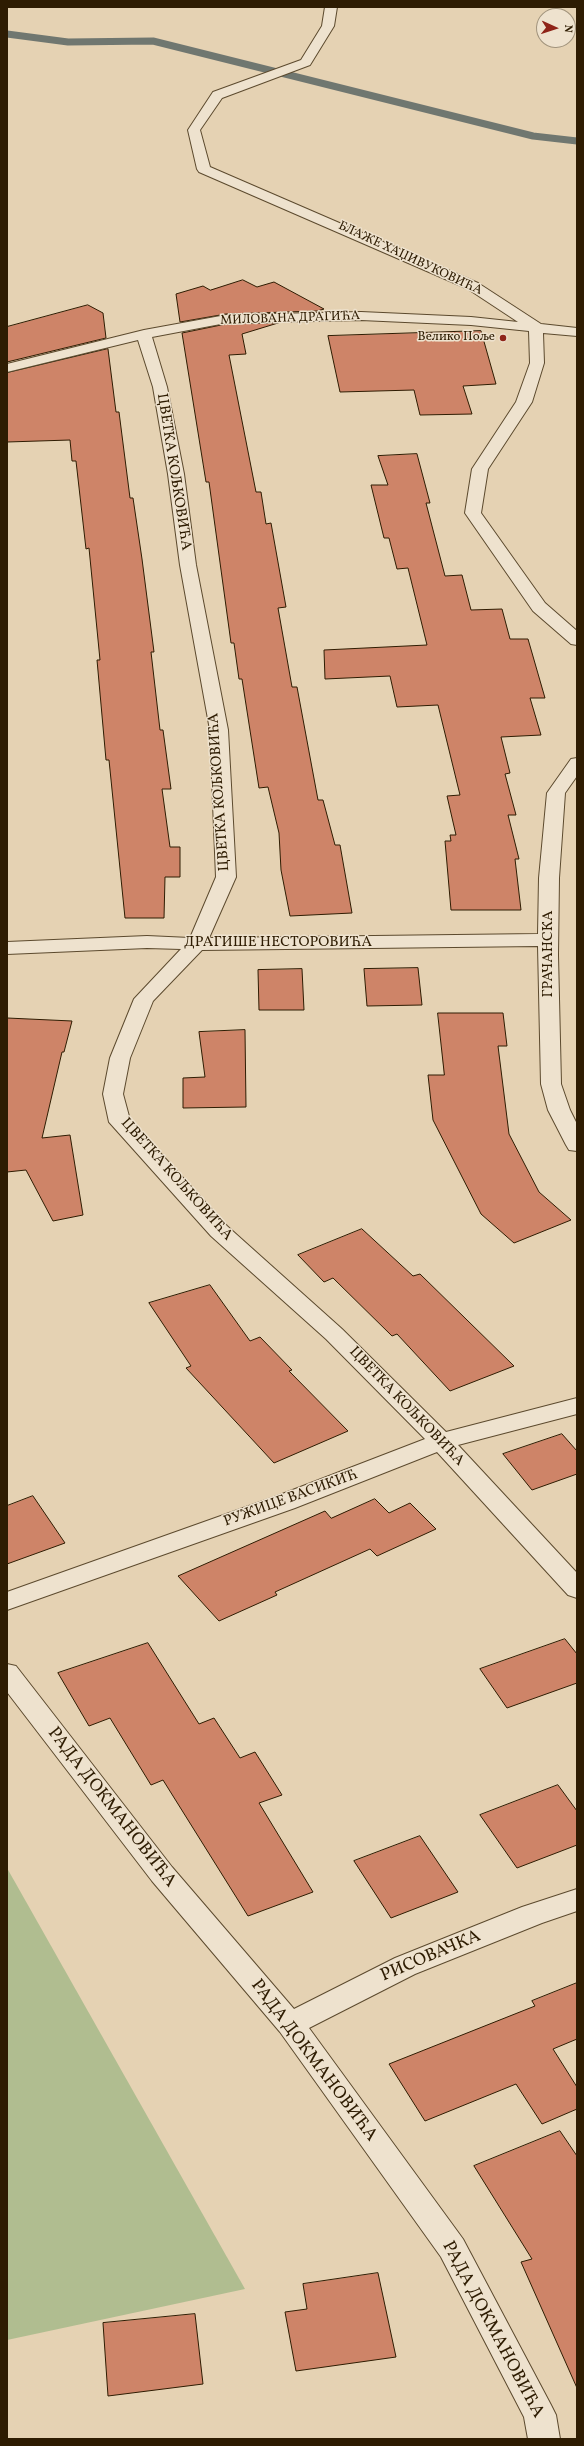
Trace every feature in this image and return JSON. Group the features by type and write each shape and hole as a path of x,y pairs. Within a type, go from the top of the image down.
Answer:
{"street":[{"name":"БЛАЖЕ ХАЏИВУКОВИЋА","path":"331,7 328,26 306,62 217,95 194,130 204,169 473,286 536,327"},
{"name":"МИЛОВАНА ДРАГИЋА","path":"7,368 144,334 226,319 361,316 471,321 577,332"},
{"path":"536,327 537,363 524,402 480,470 472,514 539,607 577,640"},
{"name":"ЦВЕТКА КОЉКОВИЋА","path":"144,334 160,387 176,474 188,565 219,730 226,877 197,944 144,999 120,1058 113,1094 120,1122 219,1231 334,1334 441,1441 577,1589"},
{"name":"ГРАЧАНСКА","path":"577,763 556,793 549,878 551,1084 559,1110 577,1145"},
{"name":"ДРАГИШЕ НЕСТОРОВИЋА","path":"7,948 147,942 197,944 485,942 549,940"},
{"name":"РУЖИЦЕ ВАСИКИЋ","path":"7,1601 286,1502 441,1441 577,1406"},
{"name":"РАДА ДОКМАНОВИЋА","path":"7,1673 162,1874 290,2024 452,2248 540,2415 544,2439"},
{"name":"РИСОВАЧКА","path":"290,2024 405,1966 532,1915 577,1900"}],"green space":[{"path":"7,1868 245,2289 7,2340"}],"building":[{"path":"243,280 257,287 274,282 324,309 317,311 226,314 180,322 176,294 203,286 210,290"},
{"path":"88,305 103,313 106,338 7,362 7,327"},
{"path":"278,323 242,334 246,354 229,355 256,492 261,492 266,524 271,523 286,607 278,608 292,687 297,687 318,800 323,800 335,845 340,845 352,913 290,916 281,870 279,833 268,787 259,788 242,679 239,679 234,643 231,643 209,482 206,482 182,333 226,324"},
{"path":"481,331 496,384 463,386 472,414 420,415 414,390 340,392 328,336"},
{"path":"108,349 116,412 119,412 130,498 133,498 154,652 151,652 160,730 163,730 171,789 162,789 170,847 180,847 180,877 165,877 164,918 125,918 109,760 106,760 97,660 100,660 89,548 86,549 76,461 72,461 70,440 7,442 7,373"},
{"path":"417,454 430,503 426,503 445,576 462,575 471,610 502,609 510,639 528,639 545,698 530,698 541,735 501,737 510,773 505,774 516,815 508,815 519,859 515,859 521,910 451,910 445,841 451,841 450,835 456,835 447,796 460,795 438,705 397,707 390,676 325,679 324,650 427,645 408,568 397,569 389,538 384,538 371,485 388,485 378,456"},
{"path":"418,968 422,1005 367,1006 364,969"},
{"path":"302,969 304,1010 259,1010 258,970"},
{"path":"438,1013 503,1013 507,1046 498,1046 509,1134 539,1192 571,1220 514,1243 481,1214 433,1120 428,1075 444,1075"},
{"path":"7,1018 72,1021 64,1052 62,1052 42,1138 70,1135 83,1215 53,1221 26,1170 7,1172"},
{"path":"245,1030 246,1107 183,1108 183,1078 205,1077 199,1032"},
{"path":"362,1229 413,1276 420,1274 514,1366 450,1391 397,1334 392,1336 333,1278 324,1282 298,1255"},
{"path":"210,1285 250,1341 260,1337 292,1370 289,1371 348,1431 274,1463 186,1368 191,1366 149,1303"},
{"path":"562,1434 577,1451 577,1474 532,1490 503,1454"},
{"path":"33,1496 65,1543 7,1564 7,1506"},
{"path":"375,1499 389,1513 410,1503 436,1529 377,1556 370,1549 275,1592 277,1595 219,1621 178,1576 325,1511 331,1518"},
{"path":"565,1639 577,1654 577,1683 507,1708 480,1669"},
{"path":"148,1643 199,1724 214,1718 240,1758 255,1752 282,1795 259,1803 313,1892 248,1916 163,1780 151,1785 110,1718 89,1726 58,1673"},
{"path":"558,1785 577,1811 577,1845 517,1868 480,1815"},
{"path":"420,1836 458,1892 391,1918 354,1861"},
{"path":"577,1983 577,2039 553,2049 577,2087 577,2109 542,2124 516,2084 425,2121 389,2064 535,2006 532,2001"},
{"path":"560,2131 577,2156 577,2388 521,2262 532,2259 474,2166"},
{"path":"378,2273 396,2357 296,2371 285,2312 307,2309 303,2284"},
{"path":"195,2314 203,2384 108,2396 103,2323"}],"waterway":[{"path":"7,34 68,42 153,41 533,136 577,141"}],"place":[{"name":"Велико Поље","path":"503,338"}]}
